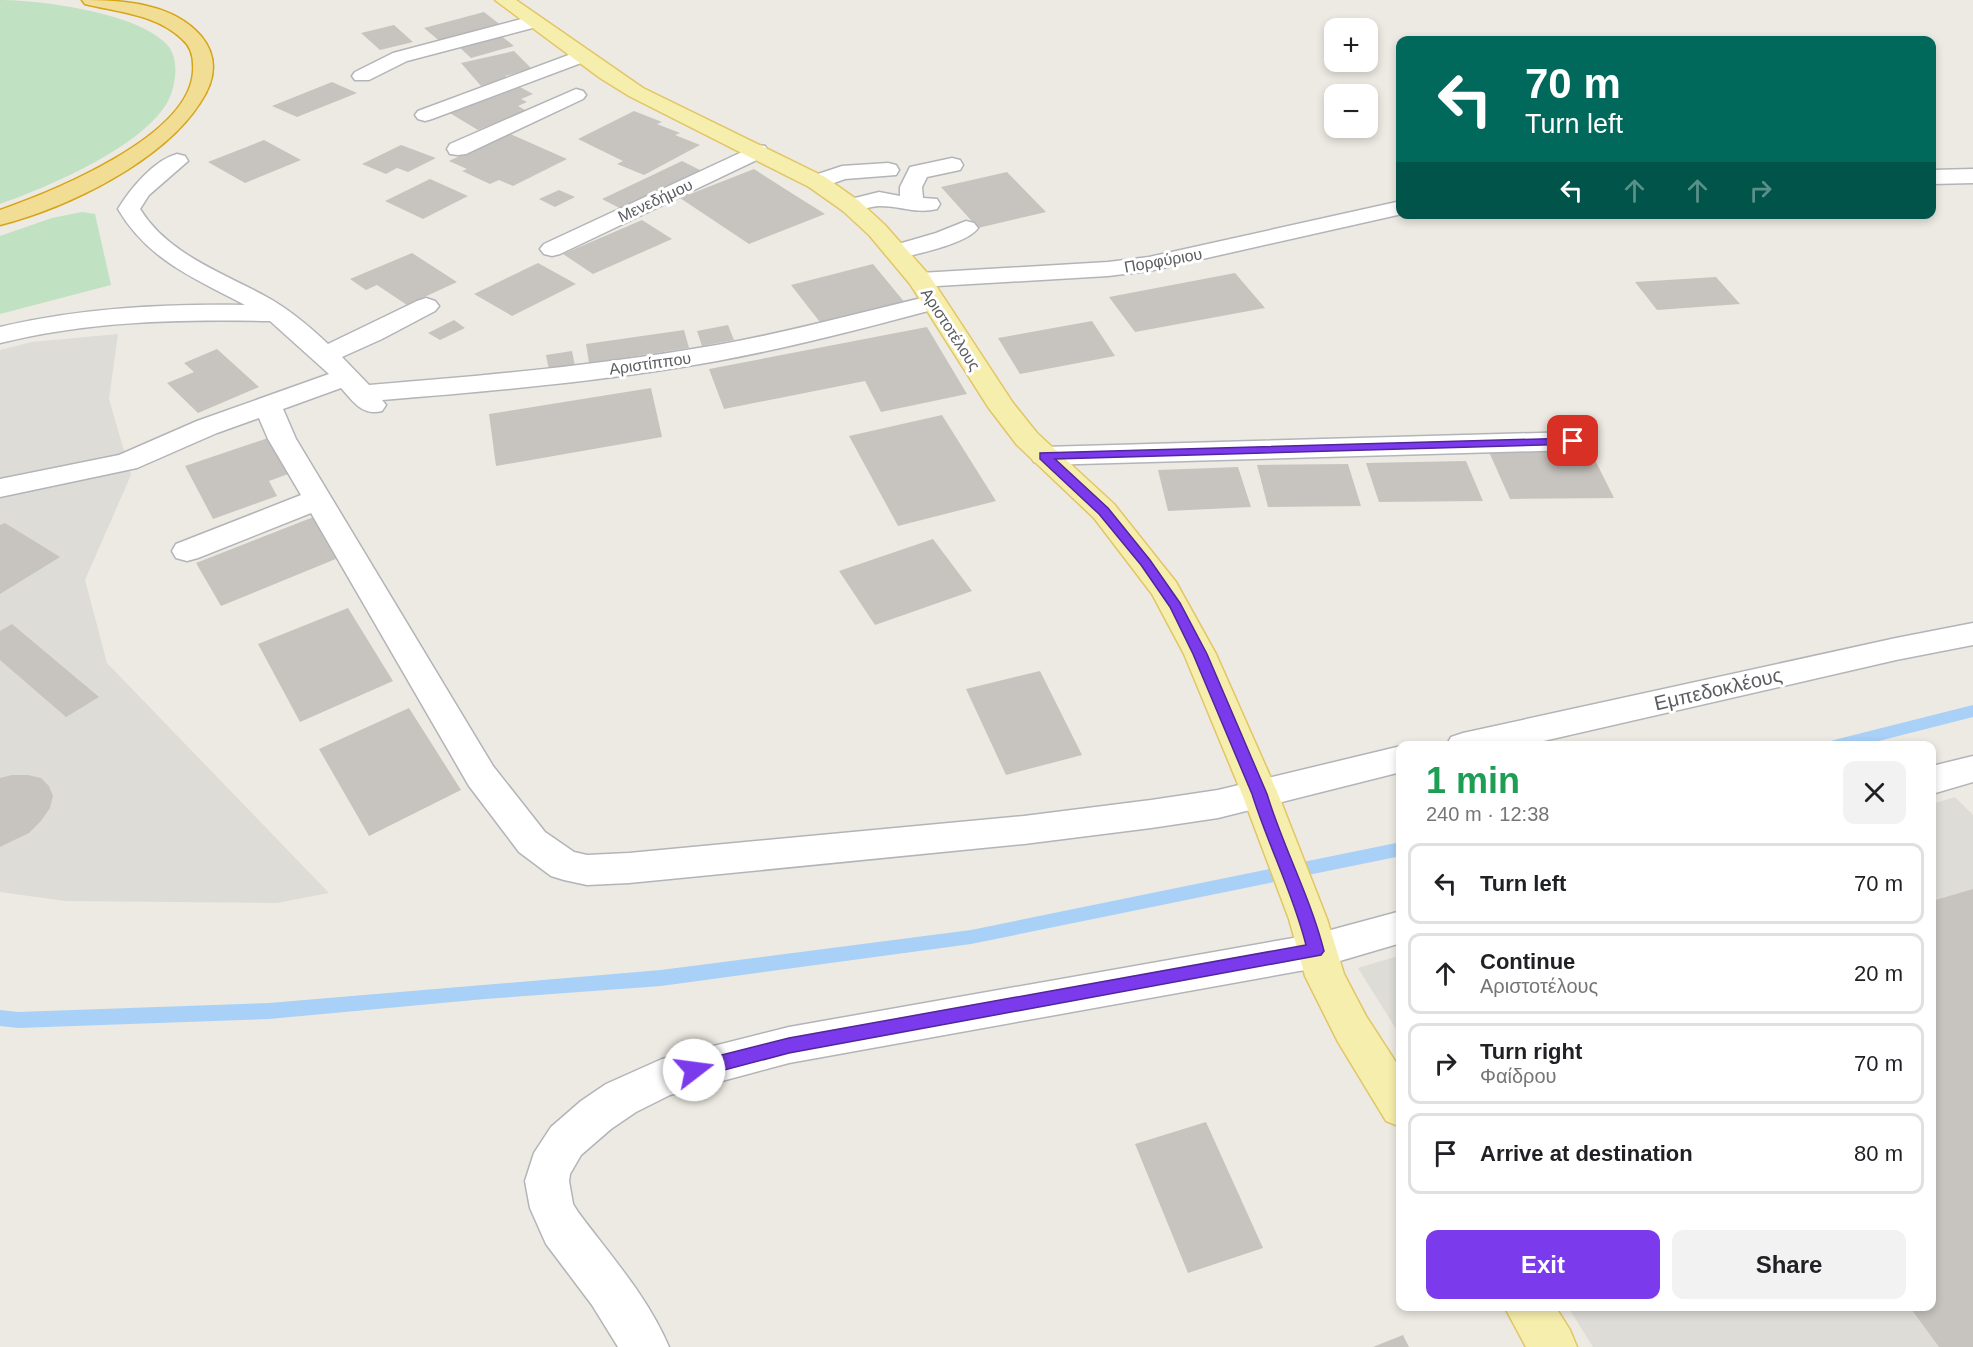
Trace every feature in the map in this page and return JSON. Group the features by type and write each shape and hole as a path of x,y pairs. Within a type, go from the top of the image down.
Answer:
{"highway":[{"path":"0,218 42,203 132,158 166,131 200,90 204,62 198,45 184,31 143,12 91,0"}],"main road":[{"name":"Αριστοτέλους","path":"504,0 607,74 663,107 817,182 851,206 877,230 920,280 998,402 1044,456 1104,511 1146,562 1176,606 1200,654 1263,806 1312,935"},
{"path":"1312,935 1325,976 1352,1029 1396,1099"},
{"path":"1530,1311 1553,1347"}],"street":[{"path":"362,76 400,57 533,22"},
{"path":"425,115 582,56"},
{"path":"524,130 607,74"},
{"path":"458,149 576,95"},
{"name":"Μενεδήμου","path":"552,249 757,152"},
{"path":"177,161 140,191 129,209 135,222 148,238 163,250 276,314 325,355 360,392"},
{"path":"851,206 879,199 920,204 911,188 918,172 952,165"},
{"path":"817,182 842,173 888,170"},
{"path":"1936,177 1973,176"},
{"name":"Πορφύριου","path":"920,280 1108,269 1149,264 1396,209"},
{"path":"896,252 944,238 966,228"},
{"name":"Αριστίππου","path":"0,488 127,462 207,427 268,405 360,392 519,380 686,358 790,338 934,302"},
{"path":"325,355 374,334 426,306"},
{"path":"0,335 104,316 168,312 276,314"},
{"path":"268,405 282,439 482,776 532,843 564,865 586,870 629,868 989,833 1180,810 1263,806 1396,761"},
{"path":"1044,456 1573,441"},
{"path":"187,551 318,499"},
{"name":"Εμπεδοκλέους","path":"1485,741 1884,651 1973,634"},
{"path":"1936,779 1973,769"},
{"path":"645,1347 608,1290 562,1228 552,1208 547,1181 549,1168 566,1141 596,1115 621,1098 662,1078 789,1046 1312,935 1396,927"}],"shaded area":[{"path":"118,334 109,399 131,475 85,580 107,663 329,893 277,903 65,901 0,892 0,350 32,342"},
{"path":"1955,797 1973,815 1973,1347 1593,1347 1570,1311 1936,1311 1936,803"},
{"path":"1396,957 1396,1029 1358,968"}],"green space":[{"path":"0,0 64,6 114,17 137,25 156,35 169,47 175,68 174,83 167,103 154,120 136,135 91,164 0,204"},
{"path":"82,212 95,214 111,285 0,314 0,236 52,218"}],"building":[{"path":"484,12 502,26 442,43 424,28"},
{"path":"394,25 413,42 380,50 361,33"},
{"path":"500,35 514,46 471,58 458,46"},
{"path":"514,51 532,69 505,76 509,79 481,86 461,63"},
{"path":"332,82 357,93 297,117 272,106"},
{"path":"518,86 533,94 521,99 527,102 518,106 527,111 478,130 448,112"},
{"path":"634,111 662,122 657,124 680,133 675,135 700,145 644,175 617,164 623,161 578,139"},
{"path":"508,133 567,159 513,186 499,180 490,184 462,171 467,169 449,161"},
{"path":"264,140 301,160 245,183 208,162"},
{"path":"401,145 436,158 408,172 397,168 386,174 362,164"},
{"path":"682,161 706,173 625,211 602,199"},
{"path":"754,169 825,214 749,244 680,198"},
{"path":"1007,172 1046,212 978,228 941,187"},
{"path":"430,179 468,196 423,219 385,201"},
{"path":"559,190 575,197 555,207 539,199"},
{"path":"642,220 672,239 593,274 563,254"},
{"path":"412,253 457,282 407,305 377,285 366,290 350,279"},
{"path":"538,263 576,284 512,316 474,294"},
{"path":"873,264 906,304 823,326 791,285"},
{"path":"1235,273 1265,308 1135,332 1109,297"},
{"path":"1716,277 1740,304 1657,310 1635,282"},
{"path":"454,320 465,328 440,340 428,333"},
{"path":"1092,321 1115,356 1020,374 998,338"},
{"path":"728,325 734,340 702,346 697,331"},
{"path":"927,327 967,394 881,412 865,381 724,409 709,369"},
{"path":"684,330 689,348 589,363 586,344"},
{"path":"217,349 259,387 198,413 167,383 194,372 184,363"},
{"path":"572,351 575,366 549,370 546,355"},
{"path":"651,388 662,437 496,466 489,414"},
{"path":"942,415 996,501 898,526 849,436"},
{"path":"271,437 291,473 269,481 277,496 213,519 185,466"},
{"path":"1590,450 1614,498 1510,499 1489,452"},
{"path":"1466,461 1483,501 1379,502 1366,463"},
{"path":"1348,464 1361,506 1268,507 1257,465"},
{"path":"1238,467 1251,507 1168,511 1158,470"},
{"path":"316,516 343,556 221,606 196,563"},
{"path":"5,523 60,557 0,594 0,525"},
{"path":"933,539 972,591 875,625 839,571"},
{"path":"348,608 393,681 300,722 258,644"},
{"path":"12,624 99,697 66,717 0,660 0,631"},
{"path":"1040,671 1082,755 1006,775 966,689"},
{"path":"409,708 461,790 369,836 319,749"},
{"path":"12,775 41,778 49,786 53,796 50,808 29,833 0,847 0,778"},
{"path":"1973,889 1973,1347 1939,1347 1913,1311 1936,1311 1936,900"},
{"path":"1206,1122 1263,1248 1188,1273 1135,1144"},
{"path":"1403,1335 1409,1347 1373,1347"}],"waterway":[{"path":"1854,741 1973,711"},
{"path":"0,1018 18,1020 269,1011 485,991 661,978 971,937 1396,850"}],"route":[{"path":"694,1070 789,1046 1316,951 1308,919 1260,794 1200,654 1176,606 1146,562 1104,511 1044,456 1573,441"}]}
